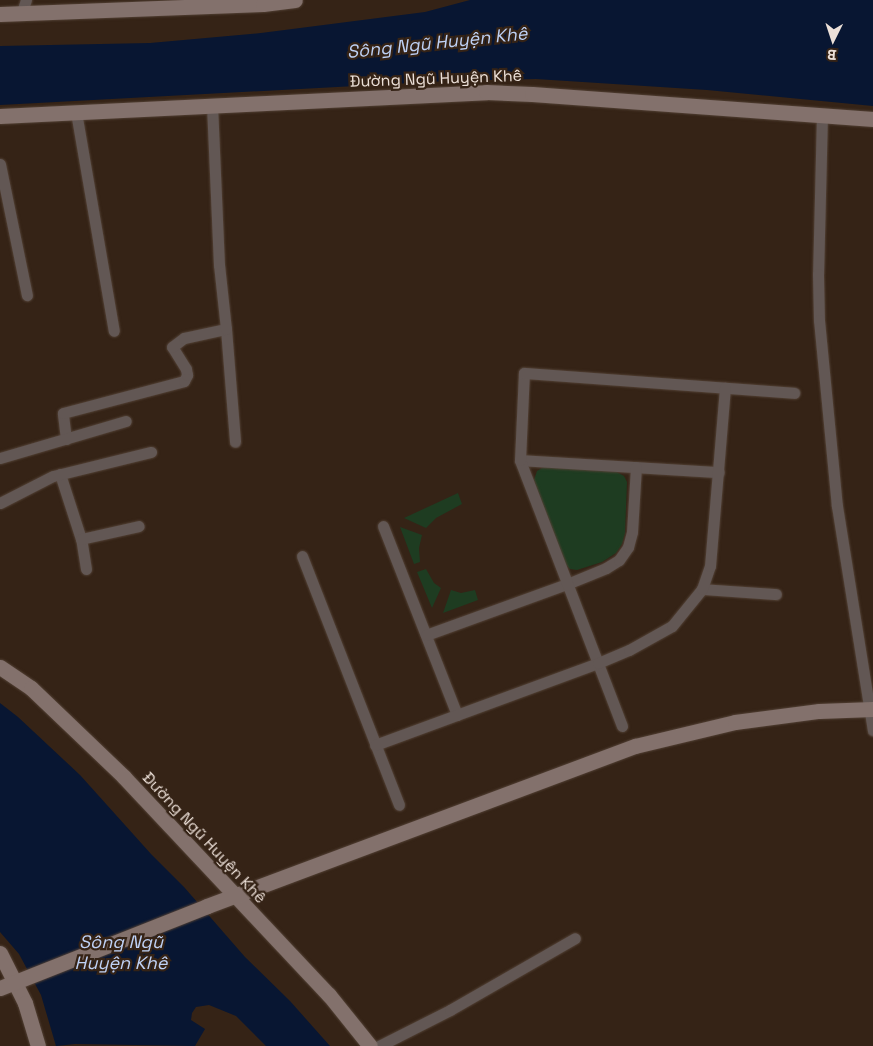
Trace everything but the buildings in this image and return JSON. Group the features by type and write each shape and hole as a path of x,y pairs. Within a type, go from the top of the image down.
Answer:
{"street":[{"path":"0,14 24,6 295,0"},
{"name":"Đường Ngũ Huyện Khê","path":"0,116 486,92 873,119"},
{"path":"212,106 219,265 235,442"},
{"path":"76,112 114,332"},
{"path":"822,114 818,274 819,320 837,506 873,730"},
{"path":"0,164 27,295"},
{"path":"66,439 63,413 184,381 187,376 186,369 172,346 184,338 226,329"},
{"path":"622,726 520,460 524,373 794,393"},
{"path":"375,745 598,663 654,638 672,626 702,589 710,566 713,550 724,388"},
{"path":"0,458 126,421"},
{"path":"0,503 60,474 151,452"},
{"path":"520,460 719,472"},
{"path":"426,635 567,584 606,568 619,560 628,547 632,532 636,467"},
{"path":"60,474 81,539 86,569"},
{"path":"81,539 139,526"},
{"path":"383,526 457,715"},
{"path":"302,556 399,806"},
{"path":"702,589 776,594"},
{"name":"Đường Ngũ Huyện Khê","path":"0,667 31,688 124,777 329,996 370,1046"},
{"path":"0,988 207,906 635,746 735,722 800,713 871,709"},
{"path":"379,1046 450,1010 575,938"},
{"path":"0,953 22,978 25,1003 38,1046"}],"green space":[{"path":"547,465 615,471 624,476 627,482 625,533 622,544 616,553 602,562 577,570 570,569 565,564 534,480 537,471"},
{"path":"458,493 462,504 436,518 426,528 404,518"},
{"path":"400,527 422,535 419,548 420,562 414,564"},
{"path":"426,569 434,583 441,588 432,608 417,572"},
{"path":"451,590 461,593 475,590 478,600 443,613"}],"water":[{"name":"Sông Ngũ Huyện Khê","path":"470,0 873,0 873,106 707,90 536,79 448,81 0,105 0,46 150,43 261,33 425,12"},
{"name":"Sông Ngũ Huyện Khê","path":"0,703 18,717 80,775 151,854 184,887 245,957 290,1001 330,1046 266,1046 236,1016 209,1005 196,1007 192,1013 191,1020 205,1029 195,1046 75,1044 56,1046 41,995 19,954 0,932"}]}
